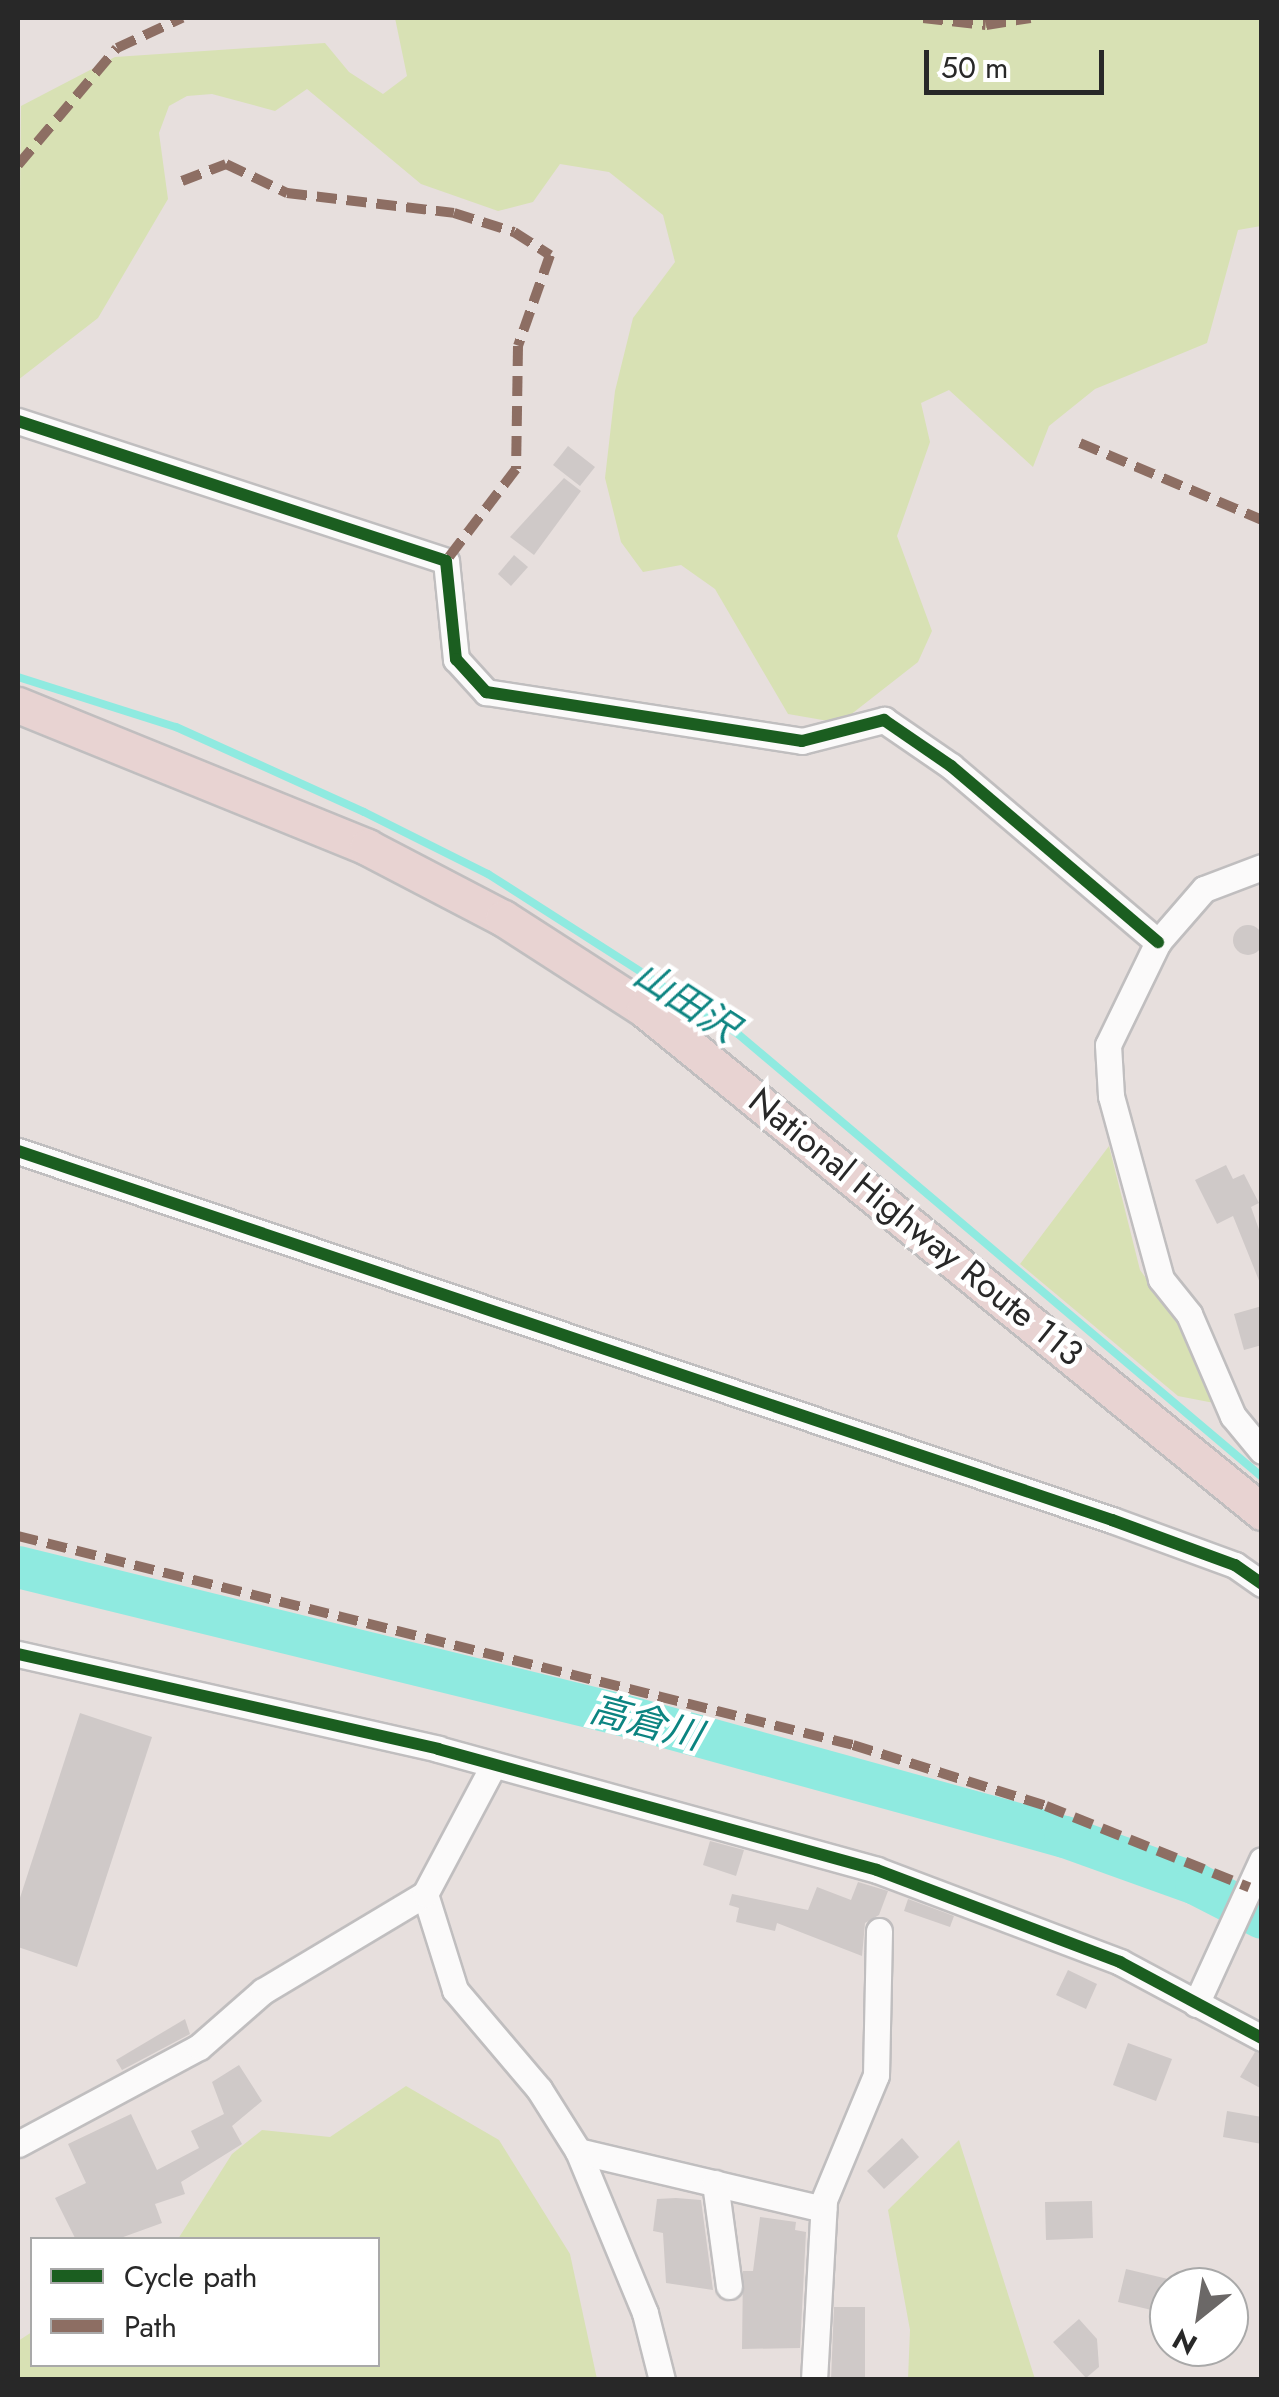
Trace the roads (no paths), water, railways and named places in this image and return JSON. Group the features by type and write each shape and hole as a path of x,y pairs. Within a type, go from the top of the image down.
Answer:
{"highway":[{"name":"National Highway Route 113","path":"18,704 367,847 503,918 629,999 773,1108 1262,1512"}],"street":[{"path":"18,421 446,562 456,659 486,692 786,740 884,720 951,766 1158,942"},
{"path":"1262,867 1204,890 1158,942 1113,1023 1111,1096 1161,1279 1190,1314 1233,1416 1262,1451"},
{"path":"18,1151 1112,1520 1235,1565 1262,1584"},
{"path":"18,1654 493,1766 894,1876 1020,1919 1262,2038"},
{"path":"18,2144 200,2047 263,1992 425,1894 493,1766"},
{"path":"1196,2004 1262,1860"},
{"path":"425,1894 455,1990 539,2089 578,2152 645,2313 662,2380"},
{"path":"814,2380 823,2209 876,2074 879,1931"},
{"path":"578,2152 823,2209"},
{"path":"714,2183 729,2286"}],"waterway":[{"name":"山田沢","path":"18,677 176,727 364,812 488,874 738,1034 1262,1477"},
{"name":"高倉川","path":"18,1567 622,1715 1065,1837 1196,1884 1262,1918"}]}
